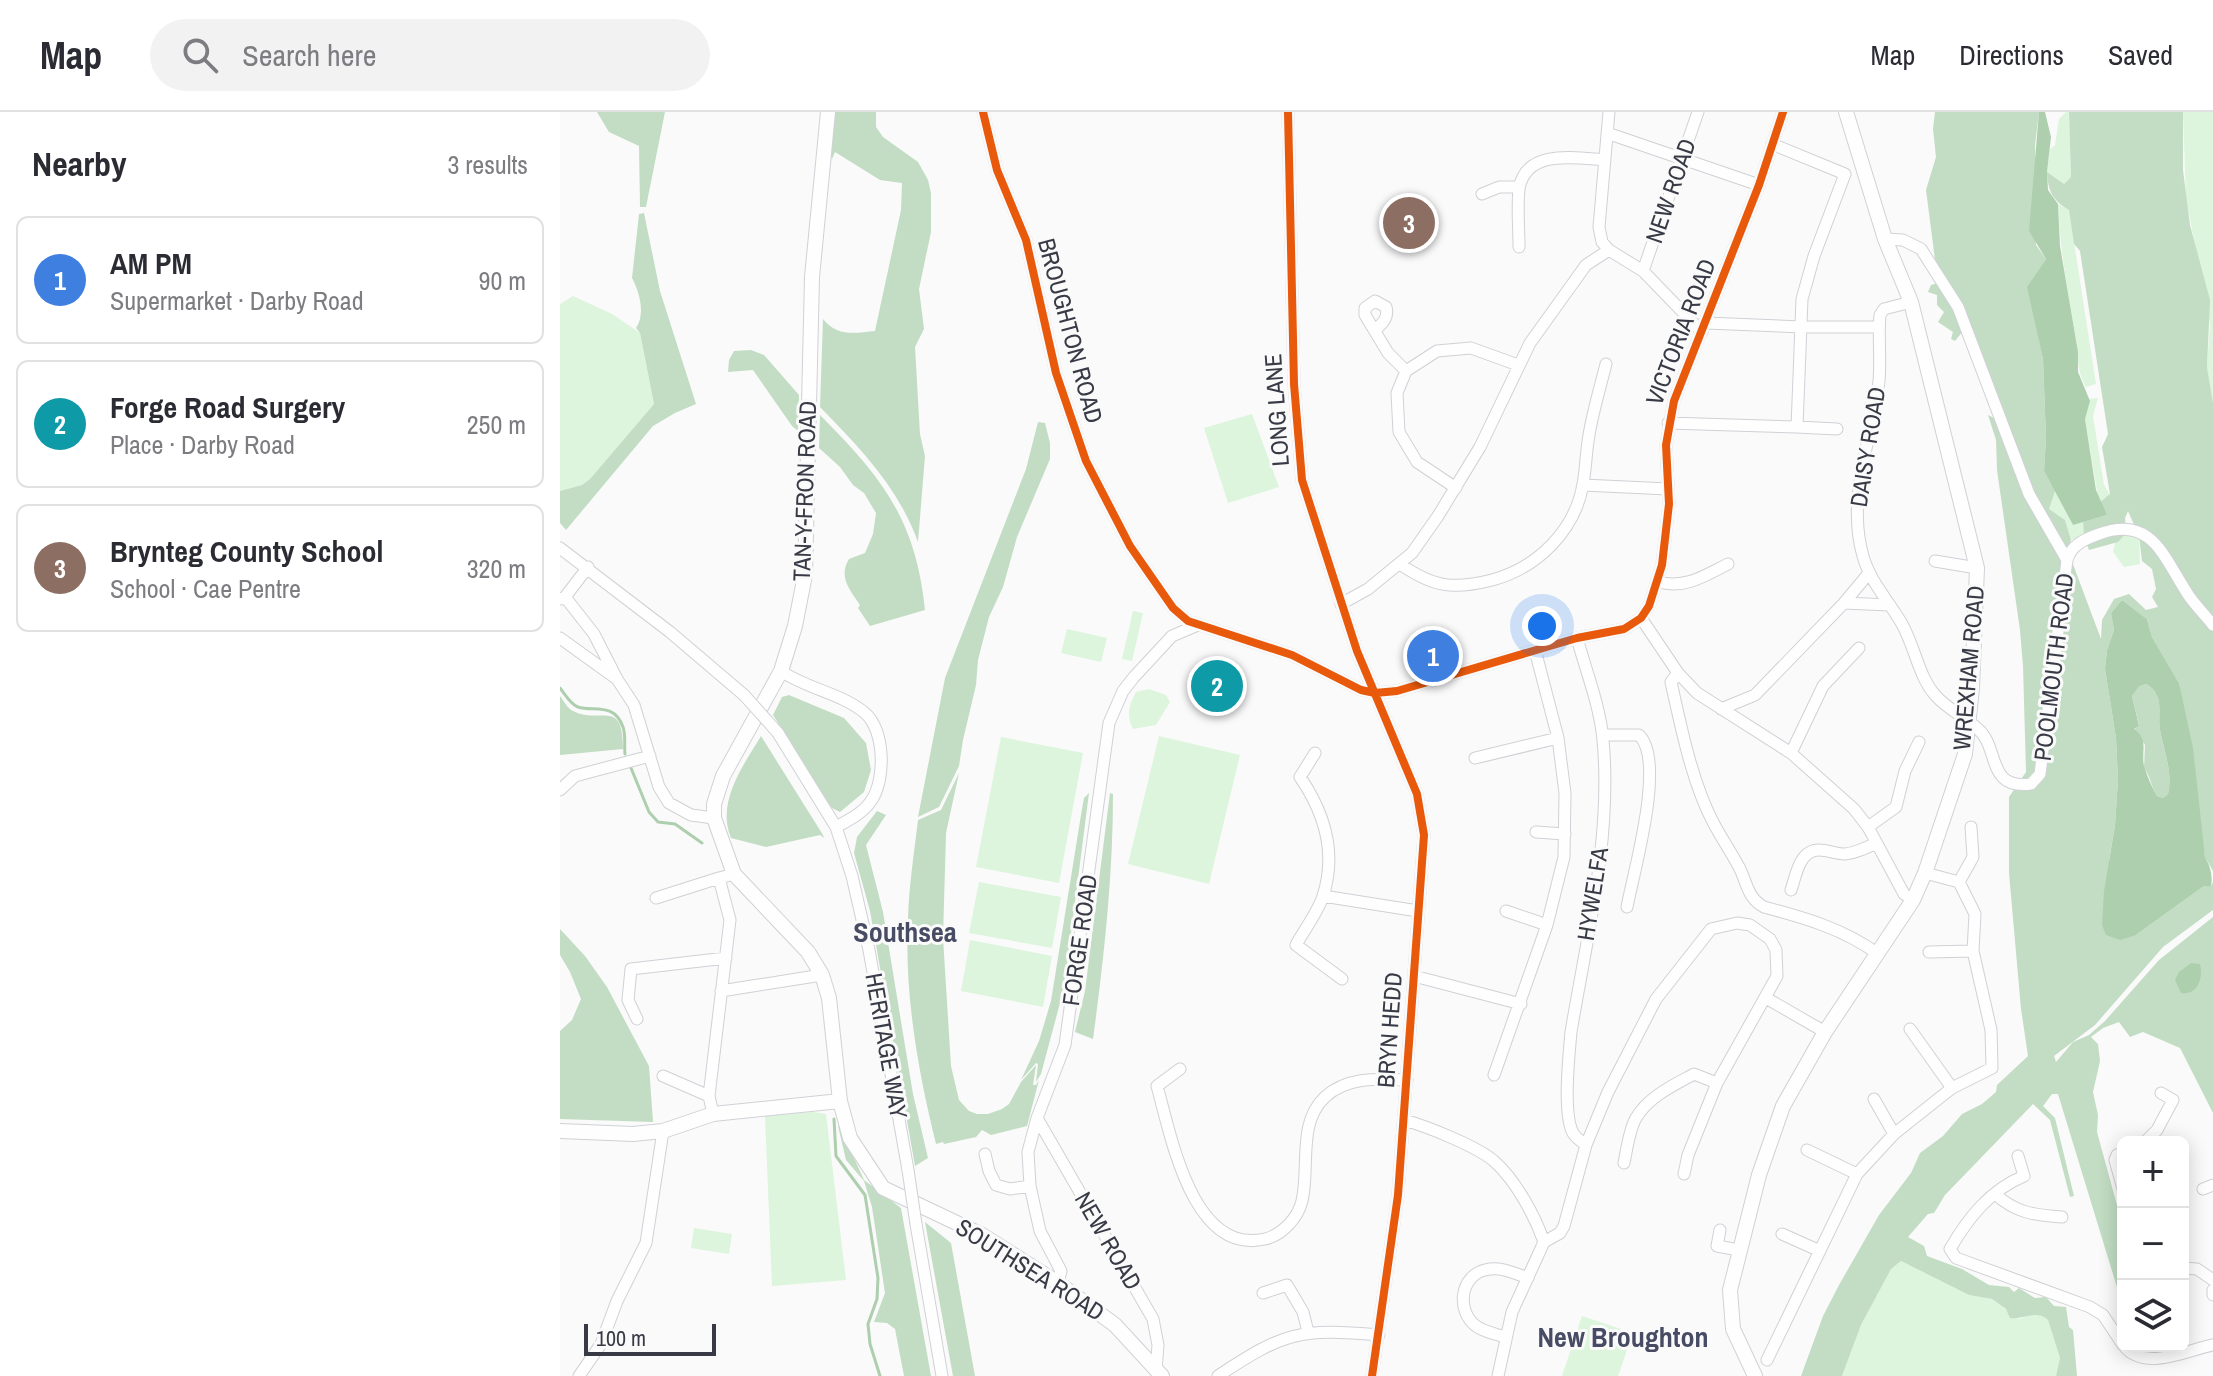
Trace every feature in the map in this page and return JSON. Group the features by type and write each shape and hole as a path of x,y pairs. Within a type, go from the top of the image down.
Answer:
{"main road":[{"name":"TAN-Y-FRON ROAD","path":"714,818 714,804 723,776 781,671 795,626 805,575 812,277 828,112"},
{"name":"WREXHAM ROAD","path":"1755,1376 1733,1329 1730,1290 1759,1175 1783,1106 1825,1032 1913,900 1965,754 1969,723 1977,568 1911,302 1885,239 1846,112"},
{"path":"560,1131 633,1134 663,1131 713,1114 840,1101 829,998 822,975 808,952 727,876 714,818"},
{"name":"SOUTHSEA ROAD","path":"840,1101 850,1138 883,1188 982,1235 1058,1283 1115,1325 1159,1373"}],"street":[{"name":"BROUGHTON ROAD","path":"983,112 997,170 1026,240 1056,373 1086,461 1130,546 1180,616 1198,625 1292,655 1352,686 1375,693"},
{"name":"LONG LANE","path":"1288,112 1297,433 1302,480 1341,604 1375,693"},
{"path":"1609,112 1599,227 1602,242 1609,250 1643,271 1704,327 1879,327 1884,309 1911,302"},
{"name":"NEW ROAD","path":"1643,271 1698,112"},
{"name":"VICTORIA ROAD","path":"1641,618 1658,582 1669,504 1668,423 1680,381 1759,185 1783,112"},
{"path":"1607,133 1759,185"},
{"path":"1772,144 1845,174 1814,256 1802,299 1797,427"},
{"path":"1519,247 1519,187 1534,165 1560,157 1605,160"},
{"path":"1482,194 1499,187 1519,187"},
{"path":"1885,239 1903,240 1921,249 1958,307 2029,494 2067,560"},
{"path":"1341,604 1368,589 1400,564 1421,541 1480,447 1518,365 1539,329 1586,265 1609,250"},
{"name":"DAISY ROAD","path":"1879,327 1879,380 1857,503 1859,538 1869,573 1901,622 1933,692 1969,723"},
{"path":"1375,330 1388,353 1406,371"},
{"path":"1456,488 1417,462 1399,432 1397,393 1406,371 1437,351 1471,348 1518,365"},
{"path":"1400,564 1417,576 1443,586 1472,585 1504,577 1536,559 1561,536 1573,517 1583,485 1594,408 1606,364"},
{"path":"1668,423 1837,429"},
{"path":"1583,485 1668,489"},
{"name":"POOLMOUTH ROAD","path":"1969,723 1981,732 1998,773 2015,784 2031,784 2037,779 2042,767 2067,560 2069,552 2078,543 2121,527 2146,535 2159,548 2190,597 2213,625"},
{"name":"HERITAGE WAY","path":"560,548 682,641 744,695 778,733 836,827 864,926 942,1376"},
{"path":"1935,561 1977,568"},
{"path":"1658,582 1672,586 1691,583 1728,564"},
{"path":"588,567 562,598 594,634 634,705 659,787 669,803 691,815 714,818"},
{"path":"1721,709 1755,695 1869,573"},
{"path":"1844,603 1889,605"},
{"path":"1172,636 1173,608"},
{"path":"1375,693 1397,691 1577,638 1624,629 1641,618 1678,673 1697,693 1791,753 1854,809 1868,827 1904,894 1913,900"},
{"name":"FORGE ROAD","path":"1058,1283 1061,1271 1040,1231 1030,1186 1028,1152 1037,1118 1065,1045 1109,723 1123,691 1172,636 1198,625"},
{"path":"560,638 617,679"},
{"name":"HYWELFA","path":"1577,638 1603,735 1606,790 1602,849 1571,1027 1568,1062 1572,1132 1586,1145"},
{"path":"1791,753 1823,686 1859,648"},
{"path":"1494,1075 1521,1004 1561,876 1565,793 1558,738 1535,650"},
{"path":"781,671 867,714 879,740 882,761 873,799 855,817 836,827"},
{"path":"1678,673 1671,682 1685,746 1713,822 1741,870 1750,895 1764,907 1856,938 1878,954"},
{"name":"BRYN HEDD","path":"1372,1376 1396,1216 1424,835 1421,809 1375,693"},
{"path":"1603,735 1639,735 1650,756 1649,799 1627,907"},
{"path":"1475,758 1558,738"},
{"path":"1868,827 1896,807 1905,771 1919,742"},
{"path":"1315,753 1300,777 1318,808 1328,840 1328,865 1323,896 1296,945 1342,979"},
{"path":"560,790 575,776 650,756"},
{"path":"1959,882 1973,857 1971,827"},
{"path":"1536,832 1565,834"},
{"path":"1791,890 1801,860 1809,852 1816,850 1842,854 1876,843"},
{"path":"1767,1360 1857,1174 1894,1134 1952,1088 1992,1068 1991,1030 1973,951 1975,914 1959,882 1925,873"},
{"path":"656,898 727,876 730,920 709,1096 713,1114"},
{"path":"1323,896 1418,911"},
{"path":"1506,911 1547,925"},
{"path":"1498,1376 1512,1312 1544,1242 1560,1233 1564,1226 1586,1145 1608,1092 1656,999 1711,929 1737,923 1750,925 1770,939 1779,961 1777,976 1717,1083 1688,1155 1684,1174"},
{"path":"1929,952 1973,951"},
{"path":"637,1019 628,1000 631,969 726,958"},
{"path":"721,991 822,975"},
{"path":"1414,976 1521,1004"},
{"path":"1766,998 1825,1032"},
{"path":"1910,1029 1952,1088"},
{"path":"1180,1069 1157,1086 1192,1193 1207,1220 1232,1236 1254,1240 1277,1233 1295,1216 1302,1202 1308,1131 1316,1107 1326,1096 1359,1081 1407,1080"},
{"path":"1624,1163 1635,1119 1650,1102 1694,1074 1717,1083"},
{"path":"663,1076 709,1096"},
{"path":"2151,1136 2173,1100 2161,1093"},
{"path":"1874,1099 1894,1134"},
{"name":"NEW ROAD","path":"1037,1118 1153,1319 1159,1373"},
{"path":"1404,1120 1492,1159 1530,1209 1544,1242"},
{"path":"579,1376 601,1344 617,1301 646,1243 663,1131"},
{"path":"1807,1150 1857,1174"},
{"path":"985,1154 996,1185 1010,1189 1030,1186"},
{"path":"2018,1156 2024,1176 2007,1183 1985,1200 1962,1228 1950,1249 1956,1258 2090,1307 2103,1315 2117,1335"},
{"path":"1995,1194 2008,1206 2021,1212 2062,1217"},
{"path":"1713,1260 1720,1230"},
{"path":"1782,1234 1820,1251"},
{"path":"1717,1246 1739,1250"},
{"path":"2189,1268 2197,1269 2213,1280"},
{"path":"1505,1337 1475,1325 1464,1307 1464,1290 1472,1277 1488,1269 1511,1271 1528,1278"},
{"path":"1263,1293 1287,1285 1303,1312 1308,1332"},
{"path":"1218,1376 1261,1348 1308,1332 1379,1335"},
{"path":"2189,1351 2213,1345"},
{"path":"2130,1352 2144,1358 2186,1352"}],"shaded area":[{"path":"597,112 665,112 646,207 640,207 639,146 609,132"},
{"path":"833,112 876,112 876,127 883,137 918,162 931,193 931,232 919,289 924,329 915,347 920,434 925,456 918,542 889,486 820,407 823,319 840,331 875,331 901,210 902,183 880,180 835,152 832,159 829,154"},
{"path":"1935,112 2039,112 2035,145 2036,245 2046,259 2028,287 2043,359 2044,471 2055,491 2049,509 2065,520 2071,540 2068,551 2101,639 2102,620 2114,599 2129,594 2146,610 2158,607 2152,597 2156,589 2152,569 2142,561 2139,536 2128,511 2126,533 2118,542 2089,550 2084,537 2083,522 2107,515 2099,503 2110,494 2102,447 2108,434 2080,251 2074,244 2069,210 2055,199 2047,172 2064,184 2071,177 2069,112 2183,112 2183,170 2190,225 2210,300 2207,367 2213,403 2213,871 2205,857 2179,683 2152,637 2147,619 2122,600 2111,613 2114,630 2105,669 2116,738 2118,780 2109,860 2136,935 2213,882 2213,910 2163,947 2095,1025 2054,1056 2056,1062 2073,1042 2089,1035 2159,960 2213,917 2213,1113 2180,1048 2143,1032 2130,1037 2119,1022 2091,1037 2098,1044 2100,1061 2093,1092 2098,1115 2097,1132 2117,1205 2117,1287 2058,1094 2052,1094 2043,1106 2055,1118 2074,1196 2070,1197 2050,1120 2033,1104 1945,1195 1934,1213 1928,1214 1908,1237 1924,1246 1927,1256 1962,1269 1989,1285 2009,1287 2014,1292 2019,1288 2035,1298 2046,1297 2054,1306 2066,1307 2069,1327 2073,1330 2077,1376 2056,1376 2060,1358 2048,1320 2039,1315 2010,1318 2006,1309 1992,1299 1969,1295 1901,1261 1891,1269 1861,1325 1842,1376 1801,1376 1823,1316 1839,1285 1879,1215 1911,1173 1920,1153 1943,1136 1962,1114 1982,1104 1996,1092 1997,1085 2028,1056 2009,873 2009,797 2026,772 2023,666 1997,470 1996,440 1988,415 1996,419 2000,414 1988,404 1967,326 1955,341 1951,339 1953,332 1938,322 1944,312 1937,305 1937,295 1928,292 1931,285 1938,283 1926,190 1936,157"},
{"path":"2039,112 2045,112 2051,137 2048,190 2058,204 2060,246 2078,352 2078,372 2090,401 2085,419 2096,490 2107,515 2073,525 2044,471 2043,359 2027,287 2046,259 2029,231"},
{"path":"2069,112 2071,177 2064,184 2047,172 2059,119"},
{"path":"2183,112 2213,112 2213,403 2207,367 2210,324 2186,198"},
{"path":"2058,204 2069,210 2096,384 2086,387 2078,363"},
{"path":"644,213 660,291 696,404 653,426 566,530 560,523 560,491 582,485 590,479 654,404 640,333 636,328 641,309 632,278 639,214"},
{"path":"573,296 612,314 640,333 654,404 590,479 582,485 560,491 560,304"},
{"path":"751,350 764,355 799,395 798,431 753,370 728,372 734,351"},
{"path":"2098,398 2093,416 2104,485 2110,495 2099,503 2085,419 2089,399"},
{"path":"1252,414 1279,487 1228,503 1204,428"},
{"path":"820,415 861,459 892,502 914,550 925,610 870,626 858,608 860,605 845,578 846,566 849,559 865,553 873,534 876,513 864,493 819,448"},
{"path":"1038,422 1045,423 1050,459 1017,537 1003,587 989,617 959,766 939,807 918,817 945,678 1026,469"},
{"path":"2055,491 2073,525 2083,522 2084,537 2071,540 2065,520 2048,509"},
{"path":"2126,533 2139,536 2140,564 2124,567 2113,552 2115,542"},
{"path":"2122,600 2147,619 2152,637 2179,683 2193,748 2205,857 2212,878 2211,886 2204,886 2136,935 2120,940 2106,935 2102,925 2118,780 2116,738 2105,669 2114,630 2111,613","holes":["2146,684 2158,698 2160,730 2169,770 2168,794 2163,798 2157,796 2150,781 2144,766 2143,742 2134,729 2139,726 2132,696 2139,686"]},
{"path":"1133,611 1143,613 1132,661 1122,659"},
{"path":"1067,629 1107,638 1101,662 1061,653"},
{"path":"2146,684 2159,702 2159,726 2169,778 2168,794 2163,798 2157,796 2144,768 2145,745 2134,730 2139,725 2132,696 2139,685"},
{"path":"1149,689 1166,695 1170,702 1156,725 1133,729 1129,715 1132,701 1136,692"},
{"path":"789,695 844,718 866,743 871,770 864,792 840,812 827,801 773,715 782,697"},
{"path":"560,696 573,711 583,715 615,718 622,733 623,749 560,755"},
{"path":"761,736 824,838 820,835 766,847 731,838 727,825 729,798"},
{"path":"1159,736 1240,755 1209,884 1128,864"},
{"path":"1001,737 1083,753 1059,883 976,867"},
{"path":"959,773 946,833 943,938 951,1066 959,1100 969,1111 988,1114 1009,1104 1021,1082 1036,1065 1033,1085 1039,1080 1027,1126 991,1135 982,1130 976,1137 936,1144 923,1088 910,1003 907,946 909,906 918,820 941,810"},
{"path":"1089,793 1064,988 1041,1074 1036,1082 1036,1063 1021,1080 1039,1041 1051,1001 1084,798"},
{"path":"1110,793 1113,794 1113,825 1110,886 1093,1039 1075,1032 1085,991"},
{"path":"877,811 886,815 866,845 883,912 913,1094 928,1158 915,1166 870,911 854,853 857,837"},
{"path":"979,882 1061,897 1052,948 969,933"},
{"path":"560,929 585,956 607,987 649,1066 653,1122 560,1119 560,1031 572,1020 581,999 560,955"},
{"path":"970,940 1052,956 1043,1007 961,991"},
{"path":"2191,963 2200,964 2200,980 2191,992 2181,993 2175,980 2179,972"},
{"path":"813,1112 826,1114 846,1280 772,1286 765,1116"},
{"path":"838,1126 864,1180 901,1208 931,1376 904,1376 895,1329 887,1323 874,1322 885,1293 872,1207 864,1181 846,1160"},
{"path":"925,1222 951,1243 975,1376 953,1376"},
{"path":"694,1228 732,1234 729,1254 691,1248"},
{"path":"1901,1261 1969,1295 1992,1299 2019,1319 2034,1315 2045,1317 2060,1358 2056,1376 1842,1376 1861,1325 1891,1269"},
{"path":"1582,1316 1633,1333 1618,1376 1562,1376"}],"waterway":[{"path":"560,688 578,707 609,711 619,719 624,730 625,754"},
{"path":"631,768 649,812 658,822 675,824 702,843"},
{"path":"834,1119 836,1156 865,1195 878,1278 877,1299 868,1324 870,1344 880,1376"}],"cycle path":[{"path":"983,112 997,170 1026,240 1056,373 1086,461 1130,546 1173,608 1188,621 1292,655 1361,690 1375,693 1397,691 1577,638 1624,629 1641,618 1649,606 1662,565 1669,504 1666,445 1674,401 1759,185 1783,112"},
{"path":"1288,112 1294,384 1302,480 1357,651 1417,794 1424,835 1398,1195 1372,1376"}],"place":[{"name":"Brynteg County School","path":"1409,223"},
{"name":"AM PM","path":"1433,656"},
{"name":"Forge Road Surgery","path":"1217,686"}],"district":[{"name":"Southsea","path":"905,932"},
{"name":"New Broughton","path":"1623,1337"}]}
